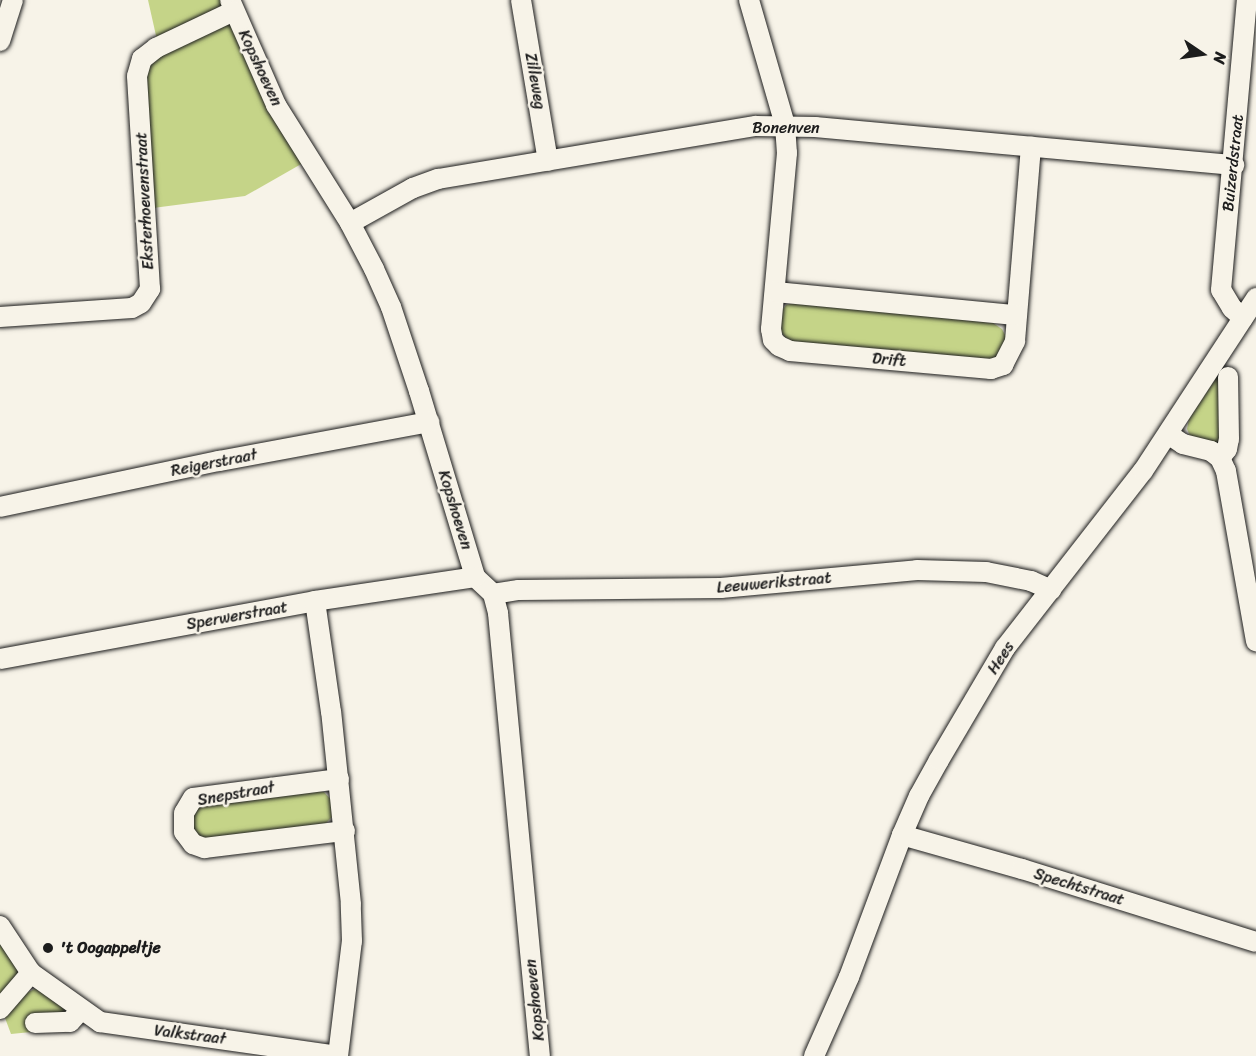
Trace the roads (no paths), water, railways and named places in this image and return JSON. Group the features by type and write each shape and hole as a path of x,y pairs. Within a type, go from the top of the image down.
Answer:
{"street":[{"path":"0,41 13,0"},
{"name":"Zilleweg","path":"521,0 548,161"},
{"name":"Drift","path":"749,0 785,125 788,153 771,329 773,340 779,346 790,351 990,369 1003,365 1012,350 1017,315 1031,147"},
{"name":"Buizerdstraat","path":"1243,318 1232,308 1221,290 1247,0"},
{"name":"Kopshoeven","path":"232,5 276,105 350,223 391,307 429,422 475,577"},
{"name":"Eksterhoevenstraat","path":"0,317 132,309 141,303 150,289 137,76 141,58 232,5"},
{"name":"Bonenven","path":"350,223 413,188 438,179 756,126 785,125 1234,165"},
{"path":"775,292 1017,315"},
{"name":"Hees","path":"814,1056 849,977 919,796 1005,648 1097,533 1168,434 1256,298"},
{"path":"1220,458 1227,449 1229,439 1228,377"},
{"name":"Reigerstraat","path":"0,507 219,461 429,422"},
{"path":"1168,434 1183,444 1211,451 1220,458 1226,471 1250,571 1256,641"},
{"name":"Leeuwerikstraat","path":"493,594 519,590 722,588 917,570 986,572 1032,581 1051,590"},
{"path":"475,577 493,594"},
{"name":"Sperwerstraat","path":"0,659 315,601 475,577"},
{"name":"Kopshoeven","path":"493,594 498,613 540,1056"},
{"path":"315,601 345,831 352,941 338,1056"},
{"name":"Snepstraat","path":"339,779 193,798 183,813 184,831 193,844 204,848 345,831"},
{"name":"Spechtstraat","path":"902,835 1022,869 1256,942"},
{"name":"Valkstraat","path":"0,926 31,973 80,1011 100,1022 268,1051 338,1056"},
{"path":"0,1009 31,973"},
{"path":"35,1023 70,1022 80,1011"}],"place":[{"name":"'t Oogappeltje","path":"48,948"}]}
